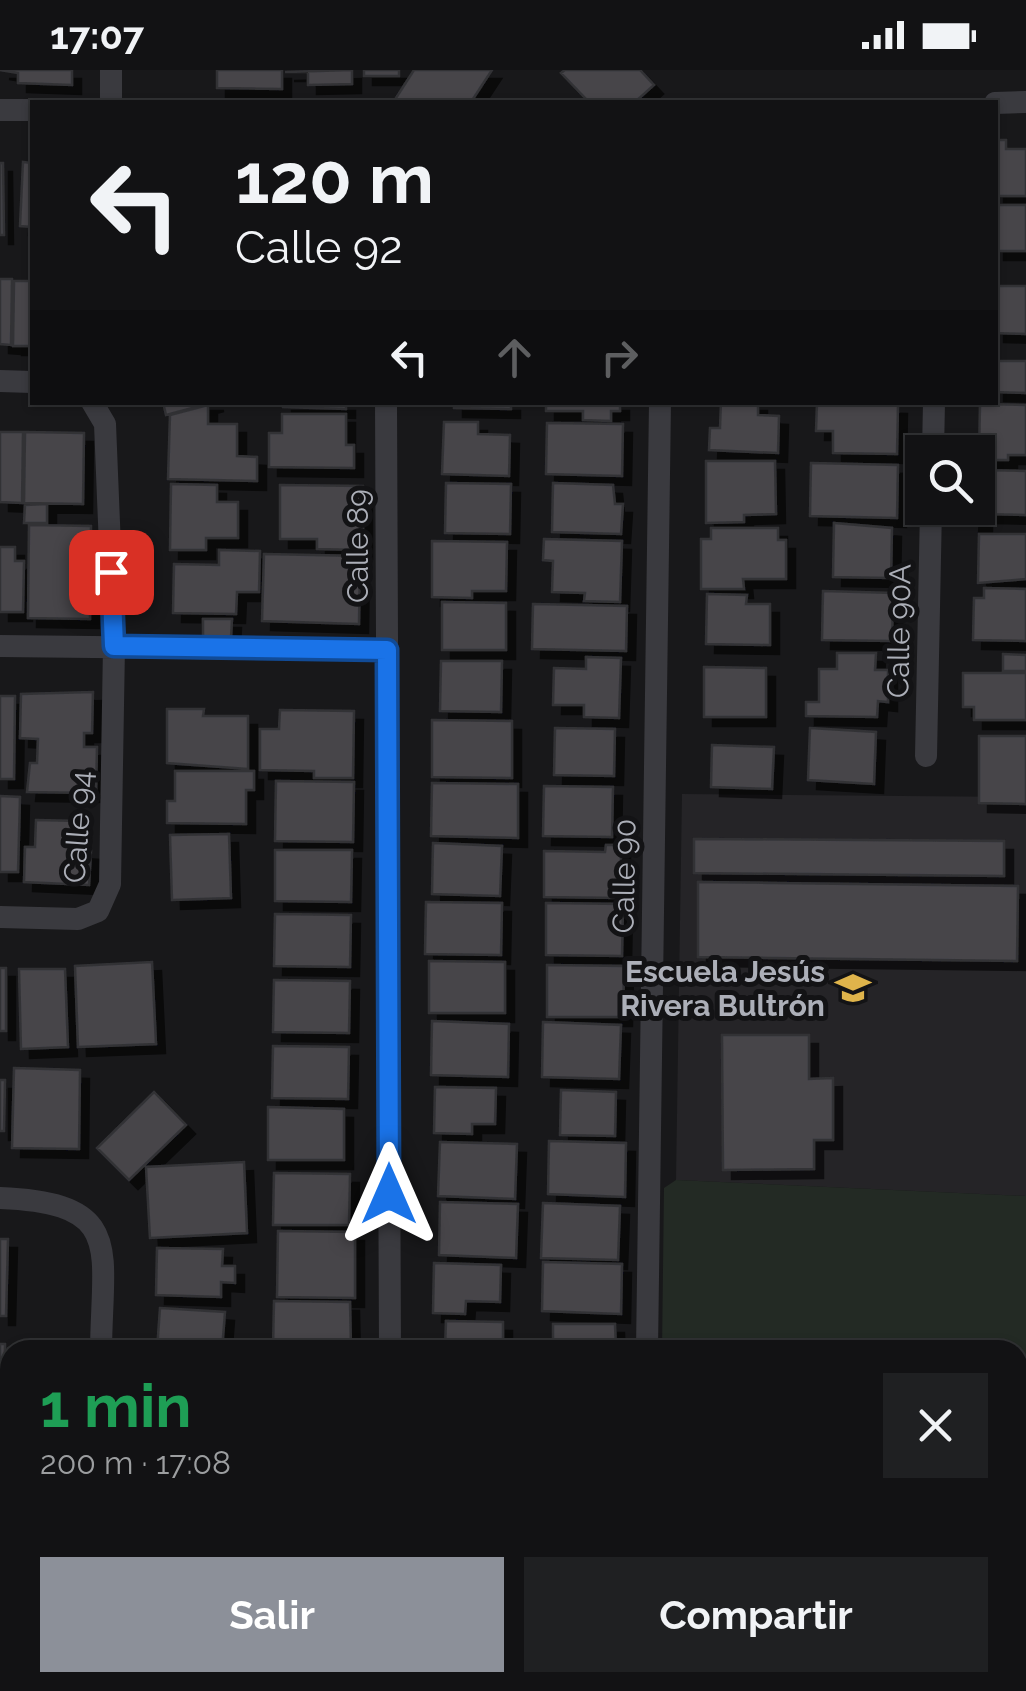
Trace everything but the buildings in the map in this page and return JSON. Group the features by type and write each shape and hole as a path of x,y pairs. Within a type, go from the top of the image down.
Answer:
{"street":[{"path":"111,100 112,70"},
{"path":"998,102 1026,102"},
{"path":"0,110 30,110"},
{"path":"0,382 30,382"},
{"name":"Calle 94","path":"0,917 78,919 98,911 110,884 114,646 105,424 94,405"},
{"name":"Calle 89","path":"386,405 390,1340"},
{"name":"Calle 90","path":"648,1340 660,405"},
{"path":"933,435 934,405"},
{"name":"Calle 90A","path":"926,756 932,525"},
{"path":"0,646 387,650"},
{"path":"0,1198 51,1200 82,1213 102,1240 101,1340"}],"shaded area":[{"name":"Escuela Jesús Rivera Bultrón","path":"682,794 1026,797 1026,1196 676,1180"},
{"path":"676,1180 1026,1196 1026,1340 662,1340 664,1188"}],"place":[{"name":"Escuela Jesús Rivera Bultrón","path":"853,988"}],"route":[{"path":"111,572 114,646 387,650 389,1194"}]}
